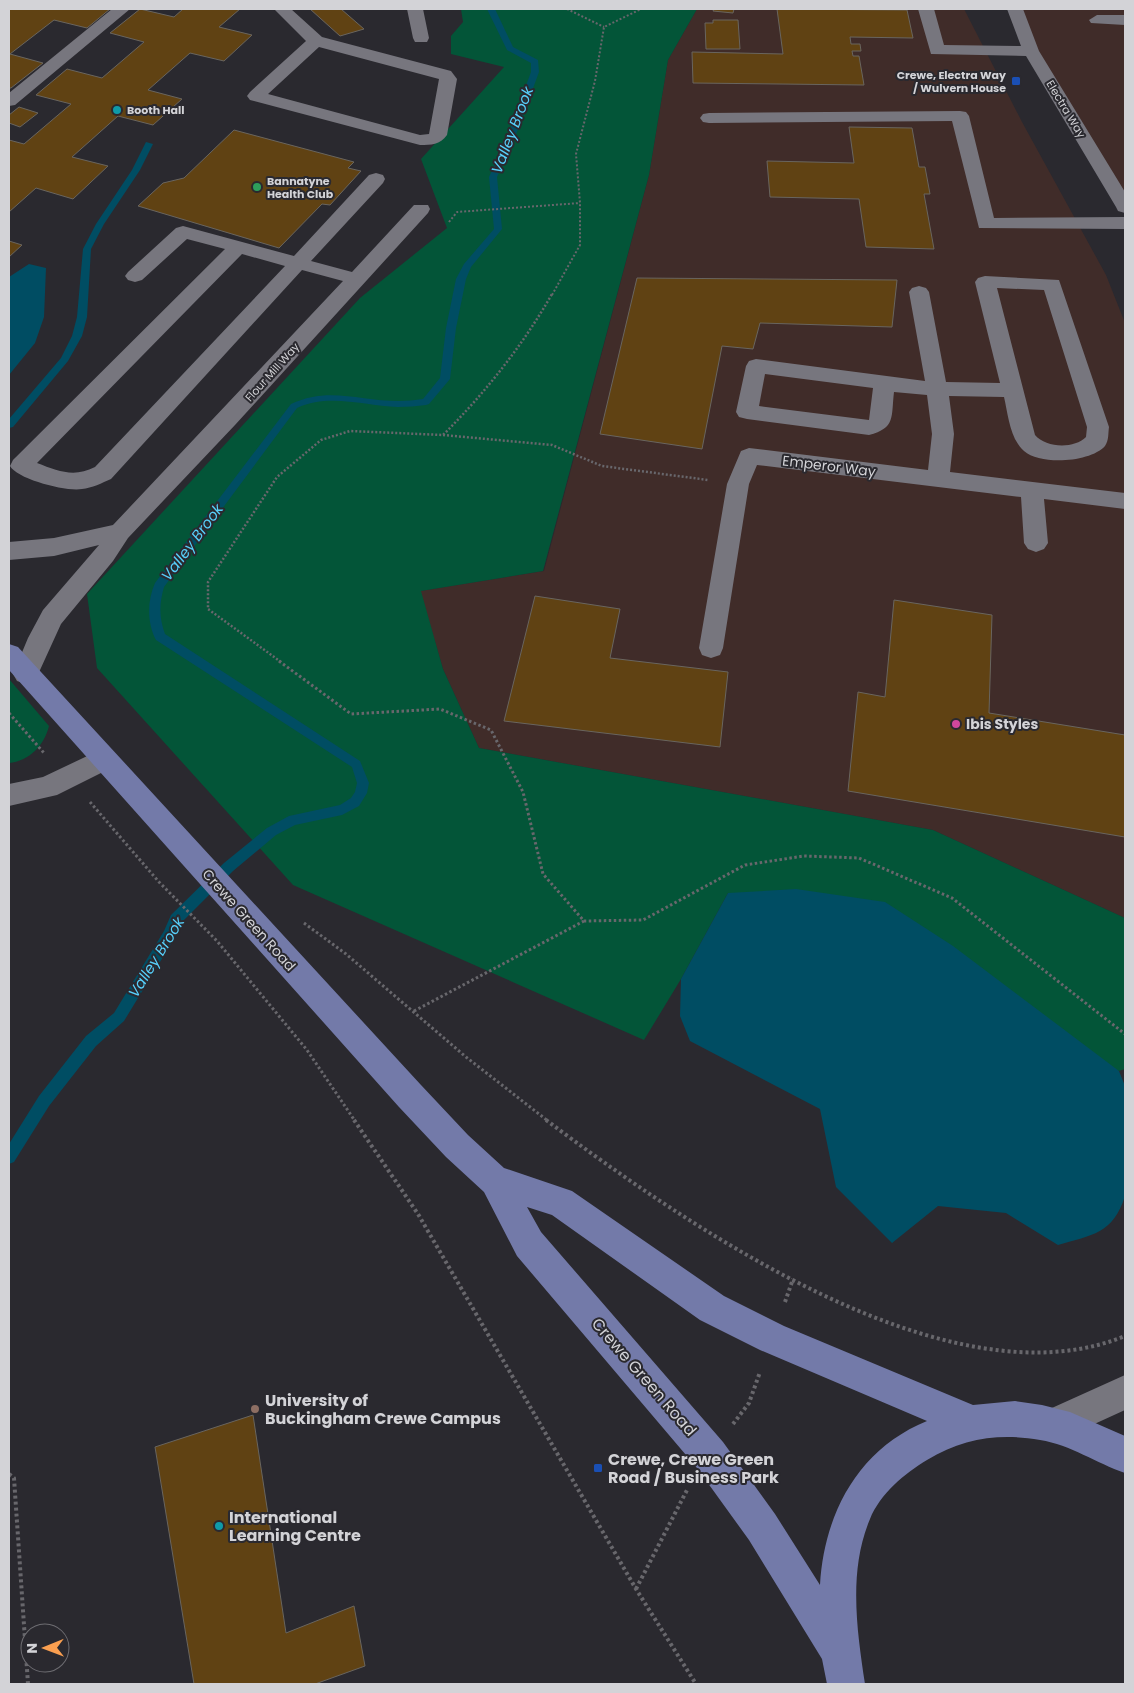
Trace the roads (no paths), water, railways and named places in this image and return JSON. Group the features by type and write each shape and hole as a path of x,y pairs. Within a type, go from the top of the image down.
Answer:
{"main road":[{"name":"Crewe Green Road","path":"9,654 102,760 457,1146 495,1181 529,1244 710,1455 762,1527 843,1668"},
{"name":"Crewe Green Road","path":"495,1181 561,1202 712,1308 772,1338 971,1422"},
{"path":"843,1668 837,1594 843,1552 852,1518 870,1484 892,1462 920,1442 943,1430 971,1422 997,1418 1028,1419 1055,1424 1095,1438 1125,1455"}],"street":[{"path":"9,100 122,9"},
{"path":"282,9 316,41 445,75 448,79 438,134 427,140 420,140 256,96 316,41"},
{"path":"415,9 422,38"},
{"path":"926,9 937,50 1031,51"},
{"name":"Electra Way","path":"1015,9 1031,51 1125,210"},
{"path":"1097,20 1125,20"},
{"path":"708,118 960,116 986,224 1125,210"},
{"path":"238,247 21,466 68,483 87,481 103,473 376,179"},
{"name":"Flour Mill Way","path":"26,674 38,642 51,619 111,548 120,532 227,420 421,210"},
{"path":"135,276 183,232 357,279"},
{"path":"986,282 1052,284 1098,427 1097,440 1087,449 1073,452 1050,452 1033,447 1026,437 1012,390 986,282"},
{"path":"919,292 937,389 942,434 938,479"},
{"path":"884,384 880,421 876,426 869,428 747,412 756,366 864,379 884,384 937,389 1012,390"},
{"name":"Emperor Way","path":"711,648 738,484 749,456 1125,501"},
{"path":"1032,490 1036,543"},
{"path":"9,551 54,547 120,532"},
{"path":"9,795 48,787 102,760"},
{"path":"1055,1424 1125,1392"}],"water":[{"path":"29,264 46,268 44,317 35,343 9,375 9,277"},
{"path":"796,889 885,902 953,946 1119,1071 1125,1086 1125,1196 1120,1209 1107,1226 1091,1235 1058,1245 1006,1213 938,1206 892,1243 836,1187 820,1109 690,1041 680,1016 681,979 728,893"}],"waterway":[{"name":"Valley Brook","path":"9,1157 44,1101 91,1041 119,1017 169,935 176,919 228,867 272,831 293,820 342,810 355,802 361,793 363,783 356,764 160,637 155,618 156,599 159,586 294,406 307,400 329,397 399,404 426,402 445,379 451,328 461,279 467,266 498,229 493,177 510,140 535,72 535,62 510,48 491,9"},
{"path":"9,425 65,359 77,336 82,317 87,249 100,224 136,170 149,144"}],"place":[{"name":"Crewe, Electra Way / Wulvern House","path":"1016,81"},
{"name":"Booth Hall","path":"117,110"},
{"name":"Bannatyne Health Club","path":"257,187"},
{"name":"Ibis Styles","path":"956,724"},
{"name":"University of Buckingham Crewe Campus","path":"255,1409"},
{"name":"Crewe, Crewe Green Road / Business Park","path":"598,1468"},
{"name":"International Learning Centre","path":"219,1526"}]}
